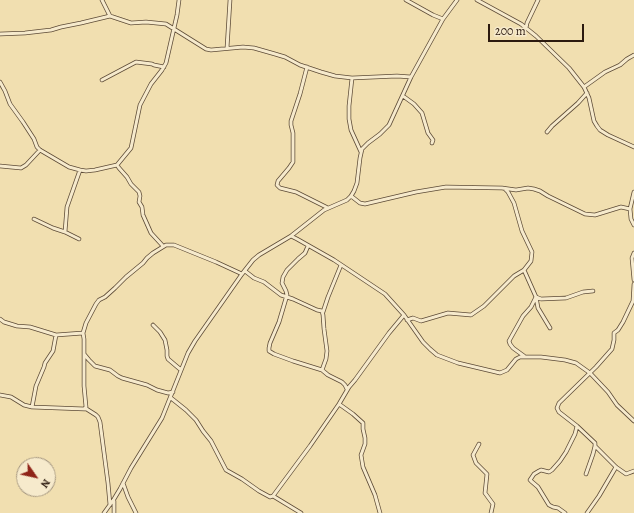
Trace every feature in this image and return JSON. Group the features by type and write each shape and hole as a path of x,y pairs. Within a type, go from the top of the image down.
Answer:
{"street":[{"path":"102,0 110,16"},
{"path":"0,82 10,104 40,150 69,167 80,170 86,171 117,165 131,148 140,105 151,84 164,67 174,30 178,0"},
{"path":"227,48 230,0"},
{"path":"406,0 443,19"},
{"path":"104,513 110,506 162,418 188,353 243,272 259,255 291,236 328,208 346,200 351,196 357,183 361,152 364,146 389,126 411,76 443,19 457,0"},
{"path":"477,0 521,24 536,36 569,68 584,87 596,126 608,135 634,147"},
{"path":"526,28 538,0"},
{"path":"0,34 51,30 61,26 110,16 131,23 146,22 166,24 206,49 249,48 260,50 285,57 300,65 328,74 352,78 411,76"},
{"path":"584,87 605,72 620,65 634,55"},
{"path":"102,80 136,62 164,67"},
{"path":"307,67 291,121 293,133 293,162 278,181 277,185 280,188 296,192 328,208"},
{"path":"352,78 349,119 351,130 361,152"},
{"path":"547,132 578,103 586,93"},
{"path":"403,96 414,104 422,113 428,134 433,140 432,143"},
{"path":"0,166 21,168 26,166 40,150"},
{"path":"117,165 131,184 140,192 139,202 143,215 152,235 163,246"},
{"path":"65,232 67,207 80,170"},
{"path":"351,196 360,203 365,204 432,189 457,187 502,188 512,190 528,188 534,189 585,214 596,215 621,207 630,209"},
{"path":"407,320 413,318 421,321 448,313 471,315 484,306 514,276 524,270 531,261 532,252 522,231 514,202 508,192 502,188"},
{"path":"634,192 630,209 631,219 634,225"},
{"path":"34,219 79,239"},
{"path":"291,236 341,265 385,294 404,315 414,331 437,355 458,363 500,373 508,370 516,359 524,356 565,360 576,363 590,373 634,422"},
{"path":"85,408 83,333 86,323 99,300 110,293 150,255 163,246 169,244 174,245 243,272 264,282 278,293 323,312"},
{"path":"308,246 305,253 287,270 283,277 282,283 287,295 279,322 270,343 269,351 293,361 322,370 345,384 347,389"},
{"path":"634,253 632,258 634,280"},
{"path":"322,370 327,351 323,312 341,265"},
{"path":"524,270 536,297 538,308 550,328"},
{"path":"634,284 632,304 623,322 614,333 612,349 604,360 559,403 557,408 559,412 595,443 596,446 616,467 626,474 634,472"},
{"path":"536,297 541,299 566,298 583,292 593,291"},
{"path":"524,356 509,343 523,316 531,307 536,297"},
{"path":"273,496 310,446 339,404 347,389 404,315"},
{"path":"0,319 4,322 17,326 30,327 56,335 83,333"},
{"path":"153,325 165,340 168,359 181,370"},
{"path":"32,407 36,386 45,363 53,351 56,335"},
{"path":"84,354 95,366 110,370 118,376 168,393 173,392"},
{"path":"0,395 11,396 24,405 32,407 84,410 85,408"},
{"path":"171,398 196,420 203,431 212,440 226,470 259,491 270,497 273,496 301,513"},
{"path":"339,404 363,422 365,438 362,455 363,467 375,495 380,513"},
{"path":"85,408 96,415 100,422 110,506"},
{"path":"565,513 558,508 549,505 538,487 530,480 534,474 539,471 542,470 549,472 560,461 575,434 577,426"},
{"path":"479,444 473,455 476,463 487,474 485,493 492,504 491,513"},
{"path":"586,474 596,446"},
{"path":"587,513 616,467"},
{"path":"124,483 128,497 136,513"},
{"path":"114,499 114,513"}]}
